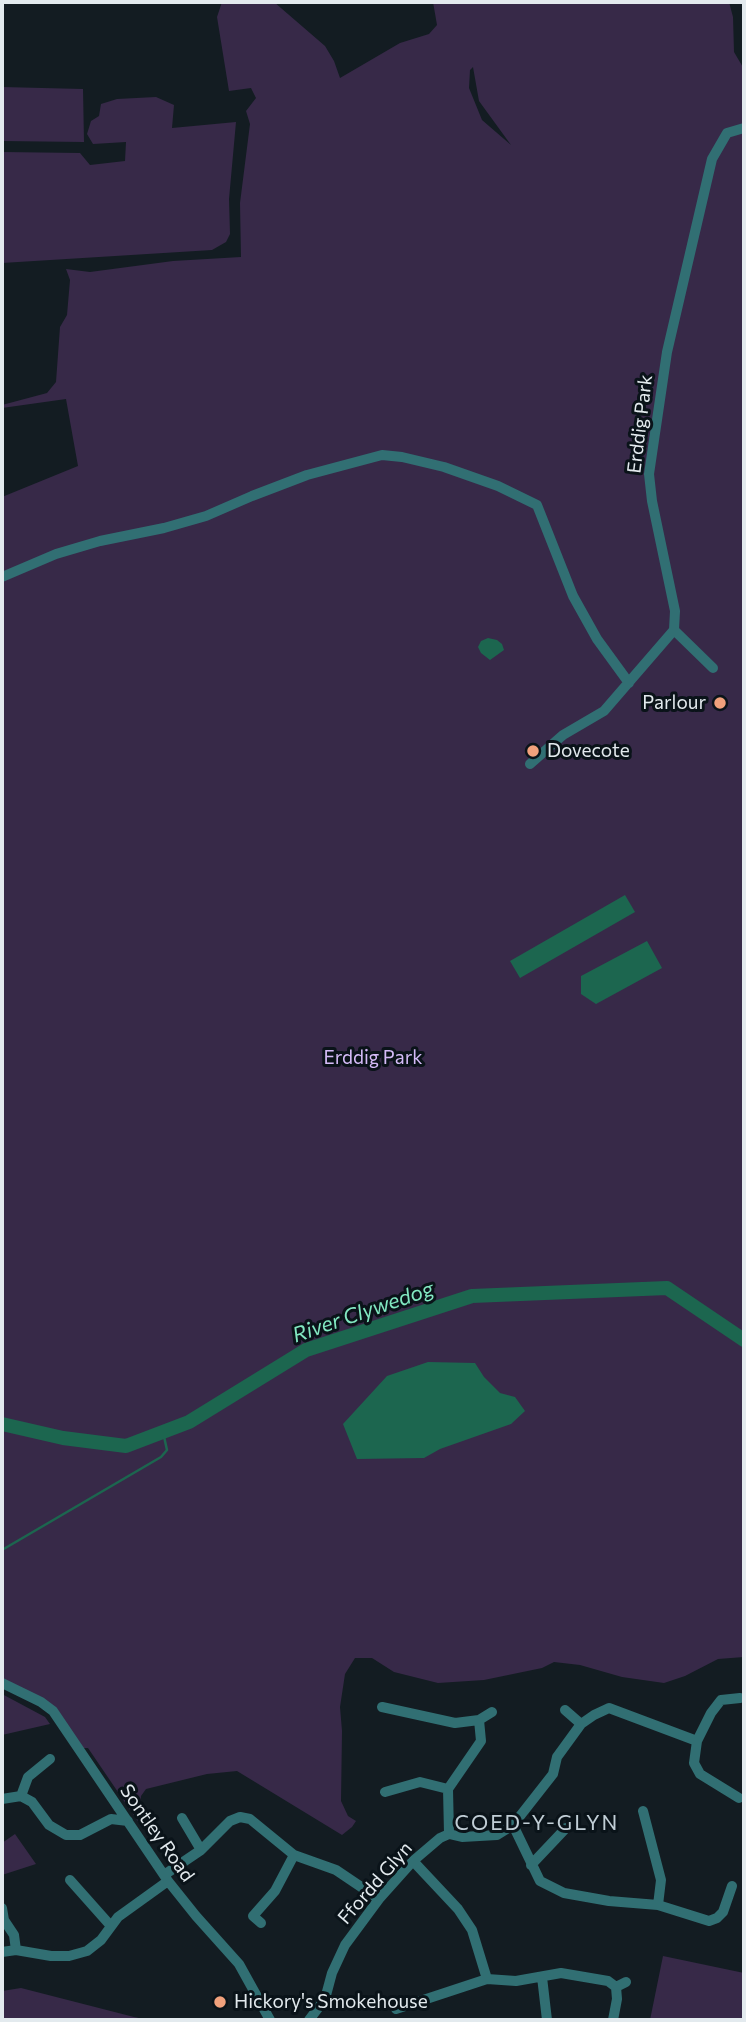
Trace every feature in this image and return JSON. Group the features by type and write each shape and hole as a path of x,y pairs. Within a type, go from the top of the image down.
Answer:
{"street":[{"name":"Erddig Park","path":"674,630 675,611 649,474 667,352 709,169 727,133 744,128"},
{"path":"2,578 56,554 205,516 307,475 382,456 402,457 444,467 498,486 537,505 573,596 597,639 629,683"},
{"path":"530,764 563,735 604,710 674,630 713,668"},
{"name":"Sontley Road","path":"2,1683 41,1702 52,1711 166,1878 239,1964 270,2020"},
{"path":"740,1698 721,1700 710,1713 697,1741 694,1763 700,1774 740,1798"},
{"path":"382,1707 455,1723 479,1720 492,1712"},
{"path":"479,1720 481,1741 447,1789 449,1834 462,1837 497,1835 513,1825 553,1774 557,1757 581,1724 609,1708 697,1741"},
{"path":"565,1710 581,1724"},
{"path":"21,1796 28,1777 50,1759"},
{"path":"385,1792 419,1782 447,1789"},
{"path":"2,1798 21,1796 32,1802 48,1825 66,1835 80,1835 111,1819 128,1821"},
{"path":"643,1811 651,1822 661,1880 658,1905"},
{"path":"2,1952 16,1950 51,1956 79,1954 95,1947 118,1917 201,1850 230,1821 240,1817 250,1819 294,1855 336,1870 380,1899"},
{"path":"182,1818 201,1850"},
{"path":"513,1825 540,1881 564,1893 609,1901 658,1905 709,1921 723,1912 732,1886"},
{"path":"531,1865 566,1828"},
{"name":"Ffordd Glyn","path":"309,2020 325,1999 332,1973 345,1945 413,1861 440,1838 449,1834"},
{"path":"254,1917 275,1891 294,1855"},
{"path":"413,1861 458,1909 472,1930 487,1979"},
{"path":"72,1887 110,1925"},
{"path":"2,1908 4,1920 14,1935 16,1950"},
{"path":"396,2009 406,2000 487,1979 516,1981 561,1973 608,1981 616,1987 613,2020"},
{"path":"542,1977 547,2020"},
{"path":"616,1987 626,1982"}],"green space":[{"name":"Erddig Park","path":"222,2 274,2 325,46 340,78 400,43 429,34 437,25 433,2 729,2 733,17 734,52 744,69 744,1657 718,1659 685,1676 664,1683 554,1662 542,1668 484,1680 438,1683 394,1672 372,1658 355,1658 345,1674 340,1707 341,1801 348,1816 356,1821 342,1835 237,1771 207,1774 146,1789 141,1796 139,1823 88,1748 77,1748 53,1711 2,1683 2,497 78,466 66,399 2,408 2,405 47,393 56,382 60,327 67,315 70,280 66,269 90,272 173,261 241,257 240,203 250,124 246,111 256,98 251,88 229,91 217,17","holes":["473,67 479,101 511,145 482,120 469,88 470,70"]},
{"path":"2,87 83,89 84,142 2,141"},
{"path":"156,97 174,105 172,128 236,122 229,199 230,234 226,242 212,250 2,263 2,152 80,153 90,165 125,161 126,142 93,144 87,134 91,121 99,116 101,104 117,99"},
{"path":"2,1694 45,1717 50,1724 2,1735"},
{"path":"15,1834 36,1864 2,1875 2,1843"},
{"path":"663,1956 744,1973 744,2020 650,2020"},
{"path":"21,1988 149,2020 2,2020 2,1991"}],"shaded area":[{"path":"488,638 497,640 504,650 490,660 478,647 481,641"},
{"path":"625,895 635,912 520,978 510,961"},
{"path":"647,941 662,968 596,1004 581,994 581,976"},
{"path":"428,1362 475,1363 500,1393 515,1397 525,1411 511,1424 440,1449 424,1458 357,1459 343,1424 387,1376"}],"waterway":[{"name":"River Clywedog","path":"2,1424 63,1438 126,1446 189,1422 306,1350 472,1296 667,1288 744,1340"},
{"path":"2,1550 161,1457 167,1450 163,1432"}],"place":[{"name":"Parlour","path":"720,703"},
{"name":"Dovecote","path":"533,751"},
{"name":"Hickory's Smokehouse","path":"220,2002"}],"district":[{"name":"COED-Y-GLYN","path":"537,1823"}]}
